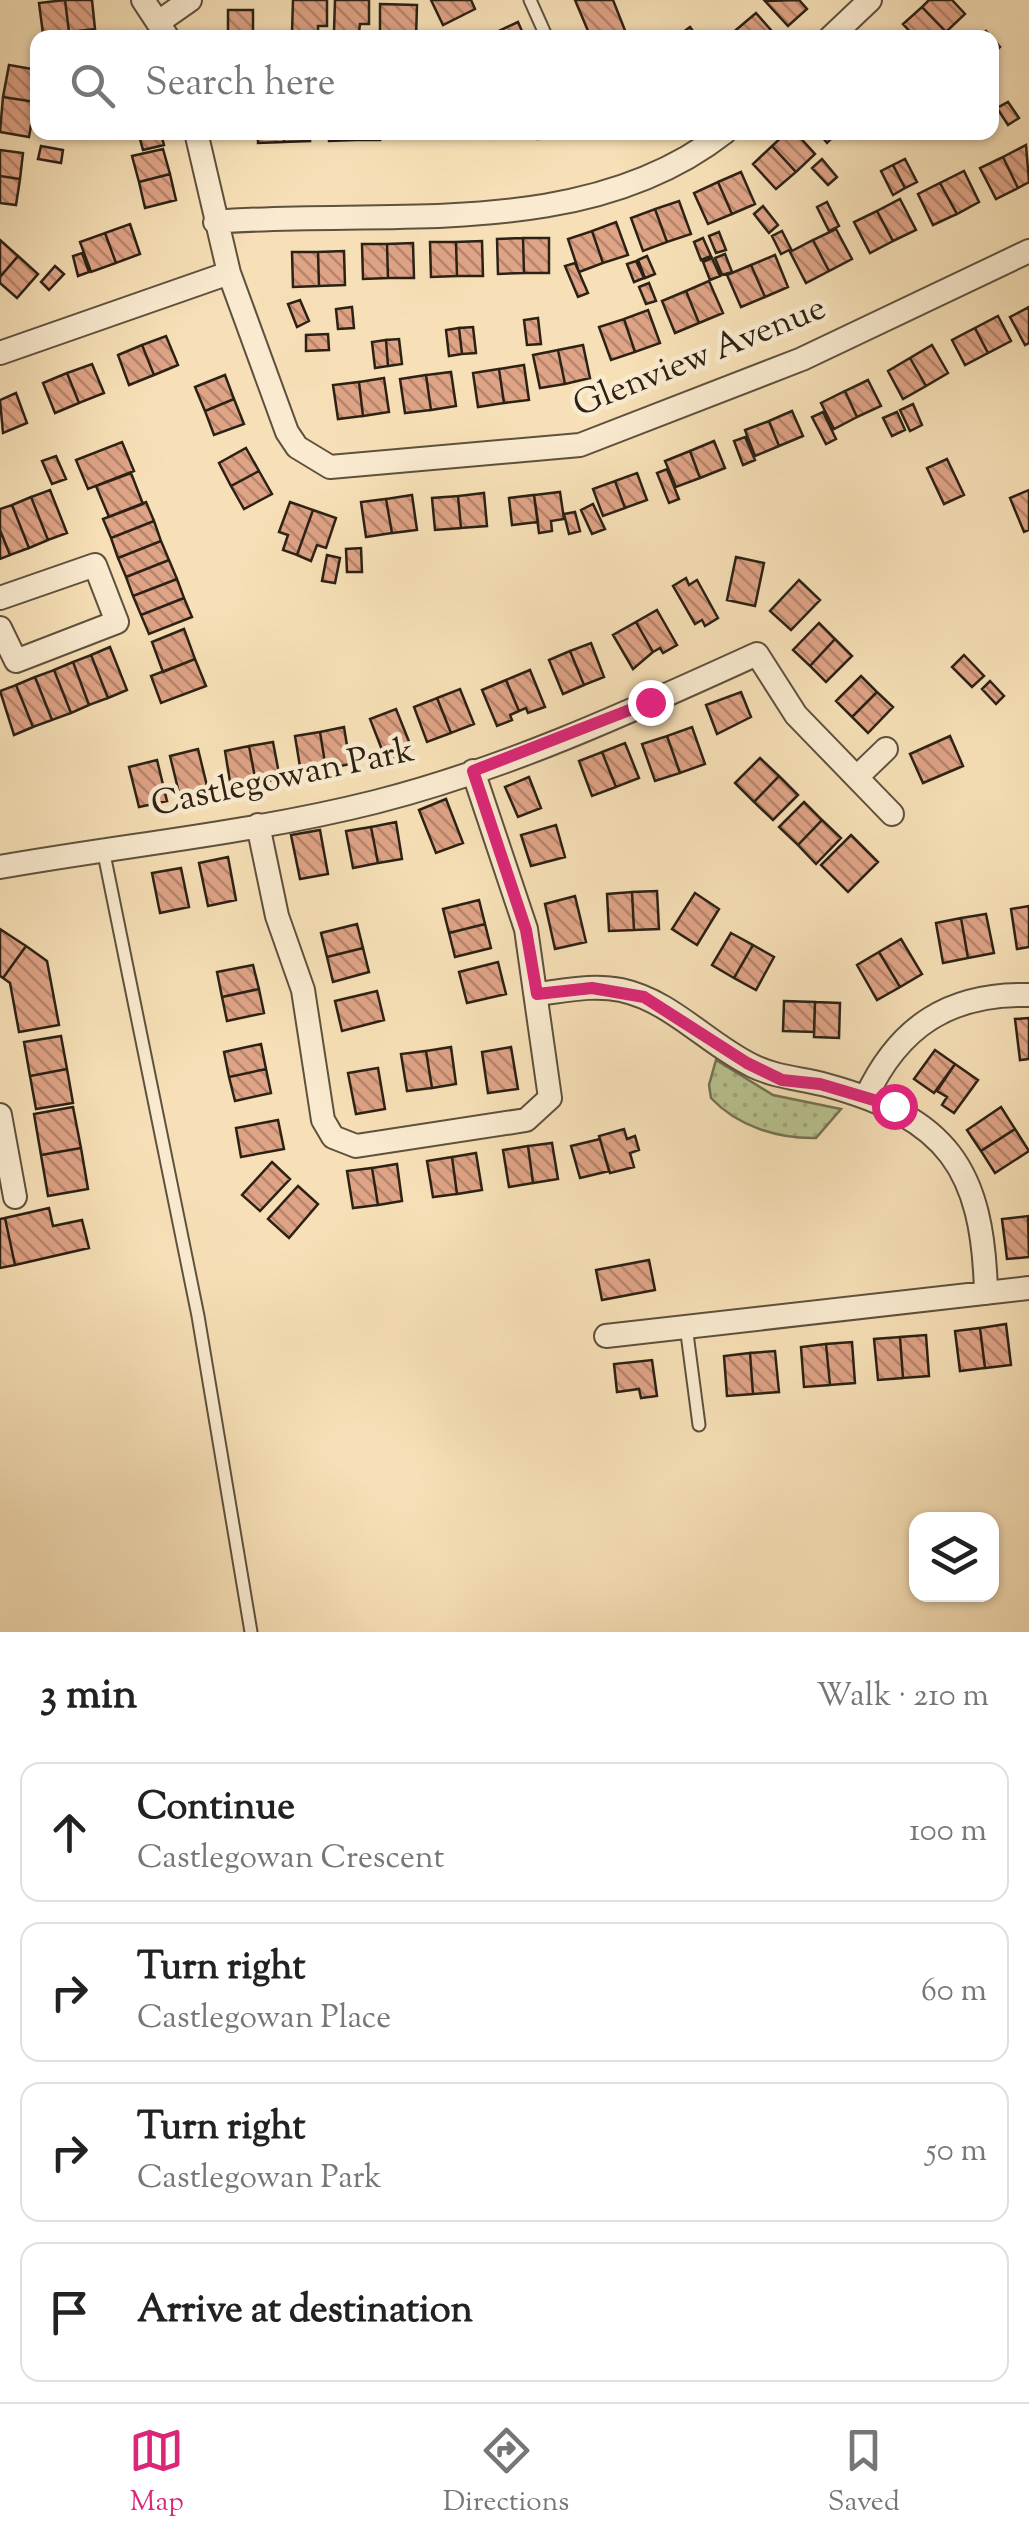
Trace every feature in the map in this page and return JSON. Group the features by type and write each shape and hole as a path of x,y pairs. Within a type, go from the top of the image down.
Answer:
{"street":[{"path":"143,0 164,29 190,0"},
{"path":"838,30 870,0"},
{"name":"Glenview Avenue","path":"198,140 229,273 287,432 313,459 330,467 546,451 619,433 802,359 1029,250"},
{"path":"216,222 537,208 624,184 713,140"},
{"path":"0,354 229,273"},
{"path":"0,598 95,565 117,622 16,661 0,630"},
{"name":"Castlegowan Park","path":"0,868 375,802 473,771 650,702 757,654 796,716 892,814"},
{"path":"857,778 886,749"},
{"path":"258,825 278,916 303,990 323,1120 332,1137 356,1146 526,1120 550,1098 537,994 526,930 473,771"},
{"path":"537,994 592,988 644,997 747,1063 782,1080 820,1084 866,1097 919,1120 956,1161 968,1186 984,1239 986,1292"},
{"path":"866,1097 900,1039 926,1019 966,1003 1029,995"},
{"path":"0,1116 15,1196"},
{"path":"606,1336 1029,1288"}],"lane":[{"path":"530,0 544,30"},
{"path":"103,849 198,1316 251,1632"},
{"path":"686,1326 699,1425"}],"green space":[{"path":"716,1060 773,1095 841,1109 816,1138 759,1129 733,1116 711,1098 709,1085"}],"building":[{"path":"65,0 92,0 95,29 69,30"},
{"path":"65,0 69,30 42,30 39,3"},
{"path":"293,0 327,0 327,26 292,30"},
{"path":"335,0 369,0 369,24 360,24 359,30 334,30"},
{"path":"431,0 471,0 475,9 443,25"},
{"path":"575,0 613,0 625,30 588,30"},
{"path":"799,0 807,9 788,26 765,1"},
{"path":"929,0 952,0 965,14 944,30 922,7"},
{"path":"380,4 417,5 416,30 380,30"},
{"path":"922,7 944,30 909,30 903,24"},
{"path":"228,10 253,10 253,30 228,30"},
{"path":"756,13 771,30 736,30"},
{"path":"518,22 522,30 501,30"},
{"path":"9,65 30,69 30,101 3,97"},
{"path":"3,97 30,101 29,137 0,132"},
{"path":"1008,102 1019,118 1008,125 999,107"},
{"path":"140,140 163,140 164,145 143,150"},
{"path":"258,140 284,140 284,142"},
{"path":"778,140 802,140 815,154 796,172 772,146"},
{"path":"1026,145 1029,182 1018,188 1003,157"},
{"path":"41,146 63,150 61,163 38,159"},
{"path":"772,146 796,172 776,189 753,164"},
{"path":"163,149 170,174 139,182 132,156"},
{"path":"0,150 23,153 20,179 0,176"},
{"path":"1003,157 1018,188 996,199 980,168"},
{"path":"822,159 837,177 828,185 812,168"},
{"path":"905,159 917,182 905,188 893,165"},
{"path":"893,165 905,188 893,195 881,171"},
{"path":"964,171 979,202 957,214 940,183"},
{"path":"741,172 755,204 732,214 718,182"},
{"path":"170,174 176,200 145,208 139,182"},
{"path":"0,176 20,179 16,205 0,203"},
{"path":"718,182 732,214 708,224 694,193"},
{"path":"940,183 957,214 933,225 918,194"},
{"path":"900,199 916,230 893,241 877,211"},
{"path":"679,201 691,234 667,242 655,209"},
{"path":"827,202 839,226 829,231 817,207"},
{"path":"763,206 778,225 769,233 754,214"},
{"path":"655,209 667,242 643,251 631,218"},
{"path":"877,211 893,241 870,253 854,222"},
{"path":"616,222 628,255 603,263 592,231"},
{"path":"130,224 140,254 116,263 105,233"},
{"path":"836,229 852,259 829,271 813,240"},
{"path":"592,231 603,263 579,272 568,239"},
{"path":"782,231 791,249 781,254 772,236"},
{"path":"719,232 726,250 716,253 709,236"},
{"path":"105,233 116,263 91,272 80,242"},
{"path":"523,238 549,238 549,273 524,273"},
{"path":"523,238 524,273 498,274 497,239"},
{"path":"703,238 711,256 701,260 694,242"},
{"path":"0,240 18,256 0,277"},
{"path":"813,240 829,271 806,283 790,252"},
{"path":"482,241 483,276 457,276 456,242"},
{"path":"430,242 456,242 457,276 431,277"},
{"path":"413,243 414,278 388,278 387,244"},
{"path":"362,244 387,244 388,278 363,279"},
{"path":"344,251 345,285 319,286 318,252"},
{"path":"292,252 318,252 319,286 293,287"},
{"path":"82,253 89,272 78,276 73,256"},
{"path":"725,254 732,272 722,275 715,258"},
{"path":"775,255 788,287 765,297 751,265"},
{"path":"18,256 38,274 17,298 0,283 0,277"},
{"path":"647,256 655,274 645,278 638,260"},
{"path":"712,258 720,276 710,280 703,262"},
{"path":"636,261 644,278 634,282 627,264"},
{"path":"575,263 588,293 578,297 565,266"},
{"path":"751,265 765,297 741,307 727,275"},
{"path":"55,266 64,274 49,290 41,282"},
{"path":"709,281 723,313 699,323 686,291"},
{"path":"649,283 656,301 646,304 639,287"},
{"path":"686,291 699,323 675,333 662,301"},
{"path":"300,300 309,321 297,327 288,304"},
{"path":"352,307 354,328 338,329 336,309"},
{"path":"1029,307 1029,343 1025,345 1010,317"},
{"path":"648,310 660,343 635,352 624,319"},
{"path":"998,316 1011,341 988,353 975,328"},
{"path":"538,318 541,344 527,345 524,320"},
{"path":"624,319 635,352 611,360 599,327"},
{"path":"473,327 476,353 462,354 459,328"},
{"path":"459,328 462,354 449,356 446,330"},
{"path":"975,328 988,353 965,365 952,340"},
{"path":"328,334 329,350 306,351 306,335"},
{"path":"166,336 178,365 154,375 142,345"},
{"path":"399,339 402,364 388,366 386,340"},
{"path":"386,340 388,366 375,368 372,342"},
{"path":"142,345 154,375 129,385 118,355"},
{"path":"583,345 590,378 565,384 558,350"},
{"path":"932,345 948,373 926,386 910,358"},
{"path":"558,350 565,384 540,388 533,355"},
{"path":"910,358 926,386 903,399 888,371"},
{"path":"92,364 104,393 79,403 67,373"},
{"path":"524,365 529,400 504,403 499,369"},
{"path":"499,369 504,403 478,407 473,373"},
{"path":"451,372 456,406 431,410 426,375"},
{"path":"67,373 79,403 55,413 43,383"},
{"path":"225,375 234,399 205,411 195,387"},
{"path":"426,375 431,410 405,413 400,379"},
{"path":"384,378 389,412 363,416 359,382"},
{"path":"868,380 881,406 857,417 845,391"},
{"path":"359,382 363,416 338,419 333,385"},
{"path":"845,391 857,417 834,429 821,403"},
{"path":"16,393 27,423 3,433 0,400"},
{"path":"234,399 244,424 214,435 205,411"},
{"path":"913,404 922,425 910,431 900,410"},
{"path":"792,411 803,436 779,446 769,421"},
{"path":"823,412 836,439 826,444 812,417"},
{"path":"897,412 905,430 892,436 883,418"},
{"path":"769,421 779,446 755,456 745,430"},
{"path":"745,437 755,460 743,465 734,441"},
{"path":"714,441 725,468 700,478 690,451"},
{"path":"122,442 134,471 88,489 76,460"},
{"path":"246,448 259,471 231,486 219,463"},
{"path":"690,451 700,478 676,487 665,461"},
{"path":"56,456 66,479 52,484 42,461"},
{"path":"947,459 964,495 944,504 927,468"},
{"path":"667,469 679,499 669,503 657,473"},
{"path":"259,471 272,494 244,509 231,486"},
{"path":"131,473 143,504 109,517 96,486"},
{"path":"637,473 647,500 625,508 615,481"},
{"path":"615,481 625,508 603,516 593,489"},
{"path":"50,490 67,533 48,540 31,497"},
{"path":"1029,490 1029,530 1024,532 1010,498"},
{"path":"560,492 564,519 551,521 552,531 539,533 534,495"},
{"path":"484,493 487,526 461,528 458,496"},
{"path":"412,495 417,530 392,533 386,499"},
{"path":"534,495 538,522 512,525 509,498"},
{"path":"458,496 461,528 435,530 432,498"},
{"path":"31,497 48,540 29,548 12,505"},
{"path":"386,499 392,533 366,537 361,502"},
{"path":"146,502 154,521 111,538 103,519"},
{"path":"290,502 313,510 297,555 283,550 288,535 279,532"},
{"path":"593,504 605,529 592,534 581,510"},
{"path":"12,505 29,548 10,555 0,530 0,509"},
{"path":"313,510 336,518 326,548 317,545 311,561 297,555"},
{"path":"575,512 580,531 569,534 564,514"},
{"path":"154,521 161,541 118,558 111,538"},
{"path":"0,530 10,555 0,559"},
{"path":"161,541 169,560 126,577 118,558"},
{"path":"361,548 362,572 347,572 346,549"},
{"path":"327,555 340,558 335,583 322,581"},
{"path":"736,557 764,563 755,606 727,600"},
{"path":"169,560 177,579 133,596 126,577"},
{"path":"686,578 689,585 697,580 718,618 705,626 702,620 695,624 673,586"},
{"path":"177,579 184,598 141,615 133,596"},
{"path":"799,580 820,600 791,630 770,611"},
{"path":"184,598 192,617 149,634 141,615"},
{"path":"657,610 677,645 663,653 660,648 653,652 636,622"},
{"path":"636,622 653,652 633,669 613,635"},
{"path":"819,623 835,639 810,666 793,650"},
{"path":"184,629 195,659 163,672 152,642"},
{"path":"835,639 852,656 826,682 810,666"},
{"path":"591,643 604,677 584,685 570,651"},
{"path":"110,647 127,690 108,698 91,655"},
{"path":"570,651 584,685 563,694 549,660"},
{"path":"91,655 108,698 89,705 73,662"},
{"path":"964,655 984,676 972,687 952,667"},
{"path":"195,659 206,686 161,703 151,676"},
{"path":"73,662 89,705 71,713 54,670"},
{"path":"54,670 71,713 52,720 35,677"},
{"path":"530,670 545,707 528,713 526,708 519,711 506,680"},
{"path":"861,676 877,692 852,717 836,701"},
{"path":"35,677 52,720 33,727 16,685"},
{"path":"506,680 519,711 510,715 512,720 497,726 482,690"},
{"path":"990,681 1004,696 996,704 982,689"},
{"path":"16,685 33,727 14,735 0,691"},
{"path":"460,689 474,724 451,733 437,698"},
{"path":"741,692 751,717 717,734 706,705"},
{"path":"877,692 893,707 868,733 852,717"},
{"path":"437,698 451,733 427,742 414,707"},
{"path":"396,709 412,749 386,760 370,719"},
{"path":"344,727 350,764 326,769 320,732"},
{"path":"692,727 705,764 680,773 667,736"},
{"path":"320,732 326,769 301,773 295,736"},
{"path":"667,736 680,773 655,781 642,744"},
{"path":"950,736 963,766 923,783 910,754"},
{"path":"273,742 280,779 256,783 249,746"},
{"path":"625,743 639,778 616,787 602,752"},
{"path":"249,746 256,783 231,788 225,751"},
{"path":"198,749 208,790 180,797 170,756"},
{"path":"602,752 616,787 592,796 579,761"},
{"path":"760,758 779,776 754,802 735,783"},
{"path":"157,760 167,801 139,807 129,767"},
{"path":"779,776 798,795 773,820 754,802"},
{"path":"529,777 541,808 518,817 505,787"},
{"path":"446,799 463,843 436,853 419,810"},
{"path":"804,802 822,820 798,845 779,827"},
{"path":"822,820 841,838 816,864 798,845"},
{"path":"396,822 402,859 378,863 371,827"},
{"path":"556,825 565,857 531,866 521,835"},
{"path":"371,827 378,863 353,868 346,831"},
{"path":"320,830 328,874 300,879 291,835"},
{"path":"851,835 878,862 848,892 821,865"},
{"path":"228,857 236,900 208,906 199,863"},
{"path":"181,868 189,907 160,913 152,873"},
{"path":"657,891 659,929 634,930 632,892"},
{"path":"632,892 634,930 609,931 607,894"},
{"path":"695,893 719,909 697,945 672,929"},
{"path":"575,896 586,942 555,949 545,904"},
{"path":"479,900 485,924 449,933 443,909"},
{"path":"1029,906 1029,947 1017,949 1011,909"},
{"path":"986,914 994,953 968,958 961,918"},
{"path":"961,918 968,958 943,963 936,923"},
{"path":"357,924 363,948 327,957 321,933"},
{"path":"485,924 491,948 455,957 449,933"},
{"path":"0,929 26,946 3,978 0,976"},
{"path":"731,933 753,945 734,978 712,965"},
{"path":"901,939 922,974 900,987 879,952"},
{"path":"753,945 774,957 756,990 734,978"},
{"path":"26,946 47,961 59,1025 19,1032 10,983 3,978"},
{"path":"363,948 369,972 333,982 327,957"},
{"path":"879,952 900,987 877,1000 857,965"},
{"path":"498,962 506,994 467,1003 459,972"},
{"path":"253,965 259,989 222,997 217,972"},
{"path":"259,989 264,1013 227,1021 222,997"},
{"path":"377,991 384,1020 342,1031 335,1001"},
{"path":"784,1001 815,1002 814,1032 783,1031"},
{"path":"815,1002 840,1003 839,1038 814,1037"},
{"path":"1029,1018 1029,1059 1020,1060 1015,1019"},
{"path":"61,1036 67,1069 30,1076 24,1042"},
{"path":"261,1044 266,1069 229,1077 224,1052"},
{"path":"451,1047 456,1084 432,1088 426,1051"},
{"path":"511,1047 518,1089 488,1093 482,1052"},
{"path":"935,1050 955,1064 934,1093 914,1079"},
{"path":"426,1051 432,1088 407,1091 401,1054"},
{"path":"955,1064 978,1080 954,1113 942,1105 947,1097 937,1091"},
{"path":"378,1068 385,1109 356,1114 348,1073"},
{"path":"67,1069 73,1103 36,1109 30,1076"},
{"path":"266,1069 271,1093 235,1101 229,1077"},
{"path":"73,1107 81,1148 41,1155 34,1114"},
{"path":"1001,1107 1015,1129 981,1151 967,1130"},
{"path":"278,1120 284,1149 241,1157 236,1128"},
{"path":"624,1129 627,1139 635,1136 639,1150 630,1153 634,1167 610,1173 599,1136"},
{"path":"1015,1129 1029,1151 995,1173 981,1151"},
{"path":"600,1139 609,1171 580,1178 571,1146"},
{"path":"552,1143 558,1179 533,1183 528,1146"},
{"path":"528,1146 533,1183 509,1187 503,1150"},
{"path":"81,1148 88,1189 48,1196 41,1155"},
{"path":"476,1153 482,1190 457,1194 452,1157"},
{"path":"452,1157 457,1194 433,1197 427,1161"},
{"path":"272,1162 290,1179 260,1211 242,1195"},
{"path":"397,1164 402,1201 378,1205 372,1168"},
{"path":"372,1168 378,1205 353,1208 347,1171"},
{"path":"298,1186 318,1204 289,1238 268,1219"},
{"path":"49,1208 53,1226 82,1220 89,1248 15,1265 5,1218"},
{"path":"1028,1216 1029,1257 1007,1259 1002,1219"},
{"path":"5,1218 15,1265 0,1268 0,1219"},
{"path":"649,1260 655,1290 602,1300 596,1270"},
{"path":"1006,1324 1011,1365 985,1368 980,1328"},
{"path":"980,1328 985,1368 960,1371 955,1331"},
{"path":"926,1335 929,1376 903,1378 900,1337"},
{"path":"900,1337 903,1378 878,1380 874,1339"},
{"path":"852,1342 855,1383 830,1385 826,1344"},
{"path":"826,1344 830,1385 804,1387 801,1347"},
{"path":"775,1351 779,1392 753,1394 750,1353"},
{"path":"750,1353 753,1394 727,1396 724,1356"},
{"path":"652,1360 657,1396 641,1398 639,1389 617,1392 614,1364"}],"route":[{"path":"650,702 473,771 526,930 537,994 592,988 644,997 747,1063 782,1080 820,1084 894,1106"}]}
